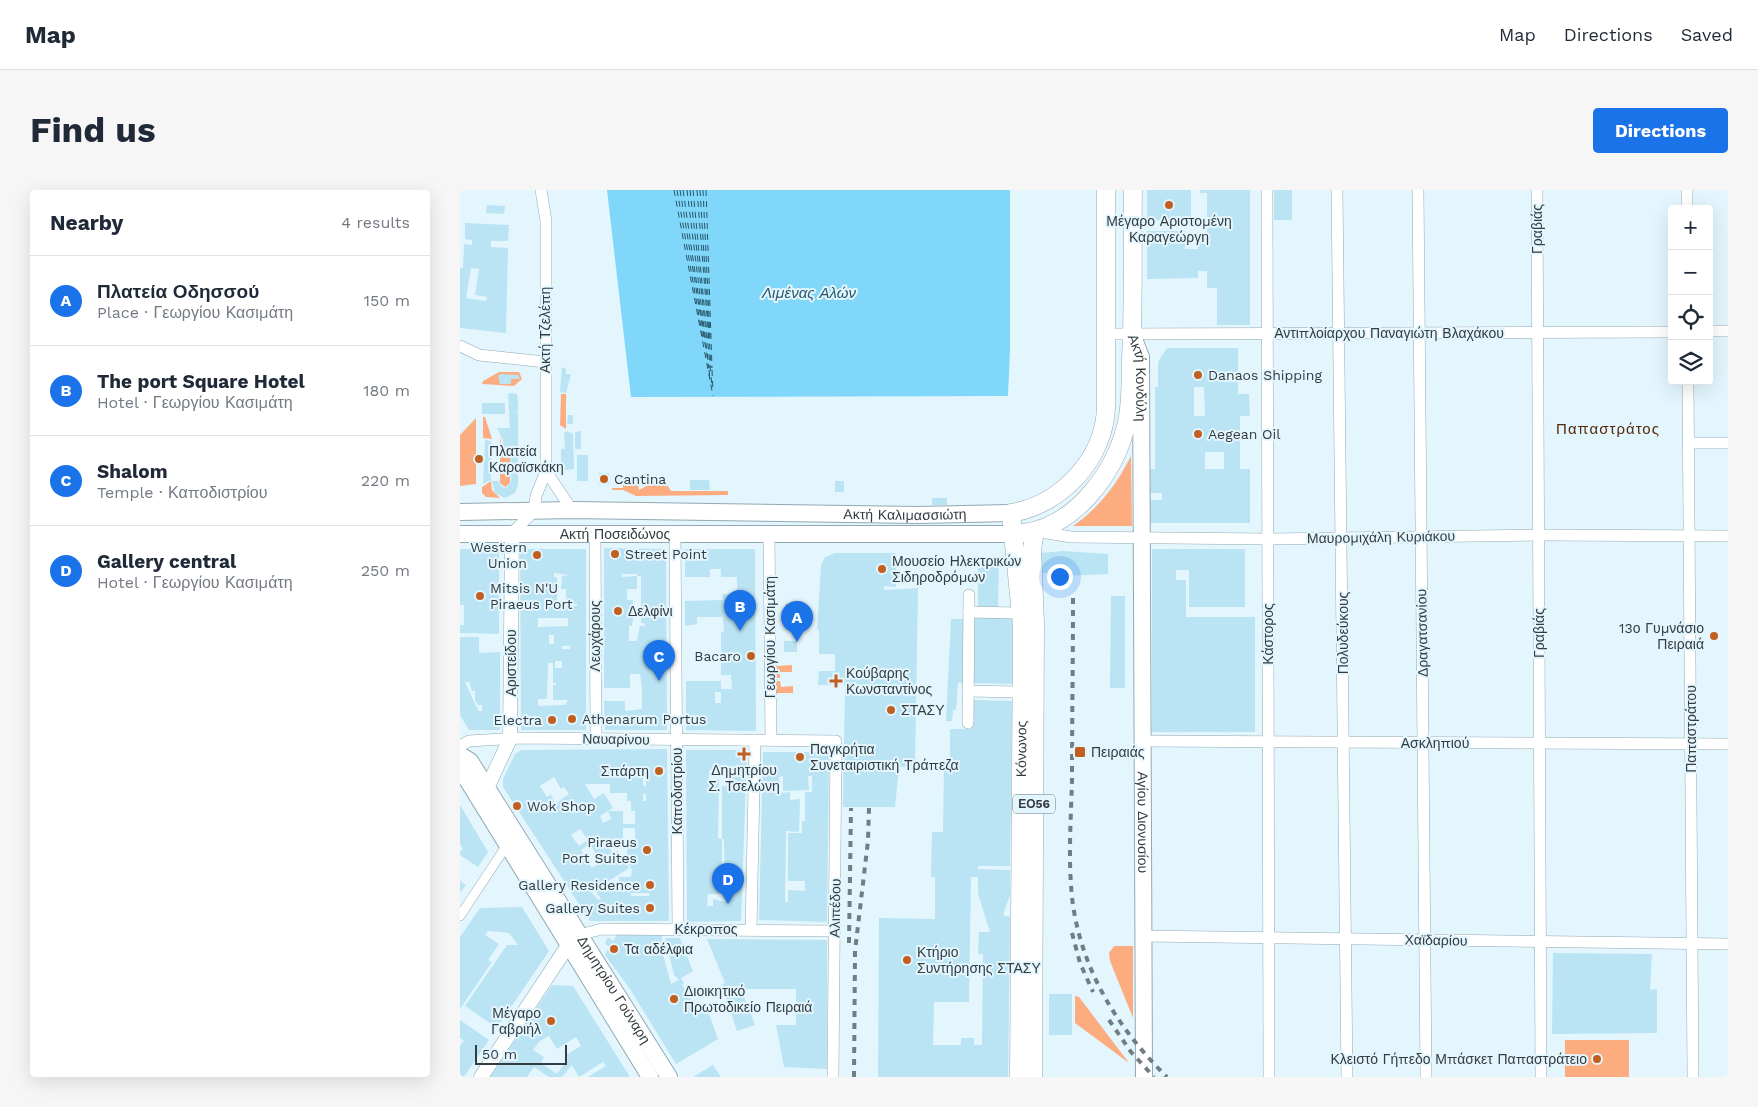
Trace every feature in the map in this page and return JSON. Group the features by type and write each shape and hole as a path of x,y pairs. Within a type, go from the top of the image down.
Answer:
{"main road":[{"name":"Ακτή Κονδύλη","path":"1106,190 1106,334"},
{"name":"Ακτή Κονδύλη","path":"1132,190 1132,334 1140,357 1142,537"},
{"name":"Ακτή Καλιμασσιώτη","path":"572,510 918,515 1026,511 1040,505 1061,491 1083,469 1093,453 1106,416 1106,334"},
{"name":"Ακτή Καλιμασσιώτη","path":"769,534 1013,534 1035,531 1056,522 1078,505 1097,486 1113,461 1123,437 1128,415 1132,334"},
{"name":"Ακτή Ποσειδώνος","path":"460,512 572,510"},
{"name":"Κόνωνος","path":"1011,513 1022,613 1019,1077"},
{"name":"Κόνωνος","path":"1032,1077 1035,618 1032,549 1035,531"},
{"name":"Ακτή Ποσειδώνος","path":"460,534 769,534"},
{"name":"Αγίου Διονυσίου","path":"1142,537 1144,1077"},
{"name":"Δημητρίου Γούναρη","path":"460,755 470,761 487,788 574,939 650,1077"},
{"name":"Δημητρίου Γούναρη","path":"460,768 507,845 669,1077"}],"street":[{"name":"Ακτή Τζελέπη","path":"534,511 536,496 546,471 546,210 541,190"},
{"name":"Κάστορος","path":"1266,190 1269,1077"},
{"name":"Πολυδεύκους","path":"1337,190 1347,1077"},
{"name":"Δραγατσανίου","path":"1418,190 1426,1077"},
{"name":"Γραβιάς","path":"1537,190 1541,1077"},
{"path":"1687,190 1687,205"},
{"path":"1713,332 1728,331"},
{"name":"Αντιπλοίαρχου Παναγιώτη Βλαχάκου","path":"1106,334 1668,332"},
{"path":"460,346 479,355 545,362"},
{"name":"Παπαστράτου","path":"1688,385 1693,1077"},
{"path":"1688,443 1728,443"},
{"path":"546,471 572,510"},
{"path":"512,533 534,511"},
{"name":"Μαυρομιχάλη Κυριάκου","path":"1035,531 1071,537 1267,539 1538,535 1728,536"},
{"name":"Αριστείδου","path":"487,788 510,739 512,533"},
{"name":"Λεωχάρους","path":"595,534 596,739"},
{"name":"Καποδιστρίου","path":"675,534 678,929"},
{"name":"Γεωργίου Κασιμάτη","path":"769,534 770,740"},
{"path":"968,723 969,595"},
{"path":"969,612 1022,613"},
{"path":"968,692 1022,692"},
{"name":"Ναυαρίνου","path":"460,746 469,741 510,739 834,740"},
{"path":"750,930 755,740"},
{"name":"Αλιπέδου","path":"833,1077 837,743 834,740"},
{"name":"Ασκληπιού","path":"1143,741 1728,744"},
{"path":"460,916 507,845"},
{"name":"Κέκροπος","path":"574,939 602,929 834,931"},
{"name":"Χαϊδαρίου","path":"1144,936 1728,944"},
{"path":"481,1077 574,939"}],"shaded area":[{"path":"499,372 519,372 522,379 514,386 482,384 483,381"},
{"path":"561,394 566,394 566,429 560,425"},
{"path":"483,417 485,417 492,439 483,438"},
{"path":"476,418 476,484 460,486 460,435"},
{"path":"500,435 502,452 510,452 510,483 505,487 500,483"},
{"path":"1131,456 1132,526 1073,526 1106,495 1120,476"},
{"path":"657,480 664,480 671,491 728,491 728,495 636,496 623,490 612,490 612,488 623,488 623,484 638,484 639,490"},
{"path":"491,481 492,490 500,498 486,497 482,493 482,487"},
{"path":"786,604 795,604 800,608 800,617 795,622 786,622"},
{"path":"792,665 792,672 780,672 780,678 776,678 776,666"},
{"path":"776,681 780,681 781,687 793,686 793,693 776,693"},
{"path":"1114,946 1133,946 1133,1018 1110,961 1109,953"},
{"path":"1075,996 1079,997 1129,1063 1075,1023"},
{"name":"Κλειστό Γήπεδο Μπάσκετ Παπαστράτειο","path":"1565,1040 1629,1040 1629,1077 1565,1077"}],"water":[{"name":"Λιμένας Αλών","path":"607,190 1010,190 1010,349 1008,396 631,397"}],"building":[{"name":"Μέγαρο Αριστομένη Καραγεώργη","path":"1147,190 1191,190 1191,220 1147,220"},
{"path":"1200,190 1250,190 1250,325 1217,325 1217,288 1207,288 1207,271 1198,271 1198,278 1147,279 1147,231 1185,231 1185,249 1198,249 1198,242 1207,242 1207,193 1200,193"},
{"path":"1274,190 1292,190 1292,220 1274,220"},
{"path":"487,205 505,206 504,214 486,213"},
{"path":"465,223 509,225 508,241 491,241 491,247 508,248 506,333 460,328 460,268 463,268 464,244 472,245 472,240 465,239","holes":["471,268 479,269 475,295 487,297 486,301 466,298"]},
{"path":"1167,348 1238,348 1238,394 1249,394 1250,416 1240,416 1240,469 1250,469 1250,523 1150,523 1150,500 1162,500 1162,493 1148,493 1148,469 1155,469 1155,387 1158,387 1158,362","holes":["1194,387 1204,387 1205,416 1194,416","1205,452 1224,452 1224,469 1205,469"]},
{"path":"562,367 566,369 566,374 571,374 566,393 560,392"},
{"path":"500,374 518,375 520,379 511,379 511,384 500,384 498,376"},
{"path":"508,394 517,394 518,403 518,412 516,412 518,414 518,485 515,493 505,498 495,493 492,481 499,481 501,486 505,488 511,483 510,451 503,451 503,440 497,428 510,428"},
{"path":"482,403 505,403 505,414 482,414"},
{"path":"568,415 573,415 573,424 567,424"},
{"path":"566,431 573,434 574,469 565,470 565,465 561,465 561,449 565,449 564,434"},
{"path":"581,431 581,449 575,449 575,432"},
{"path":"485,440 491,441 491,480 483,484"},
{"path":"577,455 588,455 588,481 577,481"},
{"name":"Cantina","path":"599,473 609,473 609,484 599,484"},
{"path":"624,479 638,479 638,484 623,484"},
{"path":"690,480 709,480 710,490 690,490"},
{"path":"835,481 844,481 844,492 835,492"},
{"path":"932,498 947,498 947,505 932,505"},
{"path":"604,548 666,549 667,730 605,730 604,701 625,701 625,711 642,709 640,674 630,674 630,688 604,688","holes":["622,574 637,574 637,576 622,577","637,576 641,576 641,623 644,623 645,626 640,626 637,641 629,641 629,626 632,626 633,620 633,600 627,600 627,589 637,589"]},
{"path":"460,549 499,549 499,634 460,633 460,625 464,625 464,605 460,605"},
{"path":"520,549 586,549 586,730 521,730","holes":["554,573 570,575 562,576 561,589 566,589 566,604 577,604 577,606 557,605 557,577 554,577","538,618 568,618 568,626 538,627","549,635 554,635 554,644 549,644","562,646 570,646 570,649 562,649","555,661 562,661 562,668 555,668","548,663 553,663 553,683 556,683 556,685 553,685 553,700 568,700 565,705 538,706 538,699 547,699"]},
{"path":"685,549 755,549 756,731 686,730 686,681 721,681 721,689 732,689 731,675 721,675 721,632 724,632 723,617 697,617 697,624 685,626 685,601 723,600 722,594 737,594 737,577 721,577 721,569 710,569 710,577 685,577","holes":["715,692 721,692 721,703 715,703"]},
{"path":"1152,549 1245,549 1245,607 1189,607 1189,570 1176,570 1176,580 1186,580 1186,617 1255,617 1255,732 1152,732"},
{"path":"1063,551 1108,554 1108,574 1063,576 1063,573 1040,573 1040,553"},
{"path":"835,553 896,553 896,587 884,586 884,590 918,588 915,767 899,767 895,807 843,807 845,685 818,685 819,671 835,671 835,654 819,654 819,630 817,630 821,565 825,557"},
{"path":"978,557 999,558 998,608 978,608"},
{"path":"1111,596 1125,596 1125,688 1110,688"},
{"path":"972,616 1012,616 1012,684 972,683"},
{"path":"951,619 965,619 963,683 958,683 956,710 953,710 952,721 946,721"},
{"path":"460,637 479,637 479,653 500,652 500,730 469,730 460,715","holes":["465,682 469,682 472,691 475,691 475,700 478,705 482,705 482,711 479,711"]},
{"path":"784,641 797,641 797,652 784,652"},
{"path":"971,700 1012,701 1010,866 978,866 978,869 1010,870 1010,895 1003,915 1010,917 1008,1077 878,1077 879,918 935,919 935,877 931,877 932,832 943,832 944,765 950,765 950,729 971,729","holes":["971,877 978,877 978,894 990,932 979,932 978,954 983,954 982,1045 974,1045 974,1038 961,1038 961,1045 933,1045 934,1002 969,1002"]},
{"path":"667,749 669,921 590,921 503,787 503,779 515,754 521,750","holes":["643,770 646,770 646,786 643,786","554,777 561,789 564,787 569,794 555,804 551,794 547,797 540,786","585,784 610,784 610,793 627,793 627,801 631,801 631,811 635,811 635,824 623,824 623,811 608,811 613,808 604,793 594,799","643,794 646,794 646,801 643,801","608,811 611,819 603,823 600,816","623,828 635,828 635,841 627,841 627,860 632,870 631,877 619,877 619,890 609,890 604,884 629,868 618,851 613,854 606,843 614,838 617,841 623,841","580,829 588,840 579,846 571,835","590,844 601,862 592,868 581,850","595,890 601,899 598,900 591,892","631,893 649,893 649,896 631,896"]},
{"path":"686,750 747,750 741,921 687,922","holes":["709,770 718,770 717,777 730,777 730,786 722,786 722,839 718,838 719,779 709,779","722,839 724,839 725,902 713,899 713,906 707,906 708,894 722,894 722,884 719,884 718,866 722,866"]},
{"path":"763,752 829,752 827,922 759,920","holes":["783,776 783,791 809,790 808,776 812,776 812,792 805,792 805,821 802,821 802,833 788,833 788,881 805,881 805,891 788,890 788,902 785,902 786,831 799,832 800,799 790,800 790,792 780,793 779,777"]},
{"path":"460,805 488,852 478,867 460,855 460,851 463,849 460,844"},
{"path":"460,881 466,885 460,893"},
{"path":"522,907 549,951 497,1028 465,1006 507,945 518,945 509,933 488,931 485,935 499,944 488,960 492,962 460,1009 460,937 480,908"},
{"path":"617,935 662,935 662,951 671,984 679,980 674,975 665,938 680,938 693,971 681,978 684,983 682,985 696,1008 705,1003 718,1039 676,1064 630,989 605,955 609,947 605,943 608,937 613,941"},
{"path":"707,939 827,940 827,1069 784,1067 776,1025 796,1025 796,989 741,989 755,1025 737,1031 722,984 725,983"},
{"path":"1553,953 1652,954 1650,990 1657,989 1657,1033 1552,1034"},
{"path":"552,985 573,986 630,1077 588,1077 606,1066 603,1062 579,1077 572,1065 562,1077 549,1077 534,1067 527,1077 490,1077","holes":["549,1036 557,1049 576,1037 581,1046 566,1055 568,1058 557,1074 541,1063 544,1057 533,1050 540,1041"]},
{"path":"1049,994 1072,994 1072,1035 1049,1035"},
{"path":"460,1020 489,1040 464,1077 460,1077 460,1046 464,1041 460,1038"},
{"path":"713,1065 721,1077 693,1077"}],"ferry route":[{"path":"674,190 713,396"},
{"path":"677,190 703,339"},
{"path":"680,190 709,368"},
{"path":"683,190 705,341"},
{"path":"687,190 709,368"},
{"path":"690,190 707,341"},
{"path":"693,190 711,376"},
{"path":"697,190 709,341"},
{"path":"700,190 711,368"},
{"path":"703,190 710,338"},
{"path":"706,190 712,368"},
{"path":"709,370 710,378"},
{"path":"712,370 713,391"},
{"path":"711,377 712,386"}],"railway":[{"path":"1073,598 1070,853 1072,897 1076,923 1092,972 1104,995 1132,1038 1167,1077"},
{"path":"849,943 851,808"},
{"path":"854,1077 855,951 868,841 869,808"},
{"path":"1072,933 1080,963 1093,992"},
{"path":"1109,1020 1131,1052 1154,1077"}],"place":[{"name":"Μέγαρο Αριστομένη Καραγεώργη","path":"1169,205"},
{"name":"Danaos Shipping","path":"1198,375"},
{"name":"Aegean Oil","path":"1198,434"},
{"name":"Πλατεία Καραϊσκάκη","path":"479,459"},
{"name":"Cantina","path":"604,479"},
{"name":"Street Point","path":"615,554"},
{"name":"Western Union","path":"537,555"},
{"name":"Μουσείο Ηλεκτρικών Σιδηροδρόμων","path":"882,569"},
{"name":"Mitsis N'U Piraeus Port","path":"480,596"},
{"name":"Δελφίνι","path":"618,611"},
{"name":"The port Square Hotel","path":"740,631"},
{"name":"13ο Γυμνάσιο Πειραιά","path":"1714,636"},
{"name":"Πλατεία Οδησσού","path":"797,642"},
{"name":"Bacaro","path":"751,656"},
{"name":"Shalom","path":"659,681"},
{"name":"Κούβαρης Κωνσταντίνος","path":"836,681"},
{"name":"ΣΤΑΣΥ","path":"891,710"},
{"name":"Athenarum Portus","path":"572,719"},
{"name":"Electra","path":"552,720"},
{"name":"Πειραιάς","path":"1080,752"},
{"name":"Δημητρίου Σ. Τσελώνη","path":"744,754"},
{"name":"Παγκρήτια Συνεταιριστική Τράπεζα","path":"800,757"},
{"name":"Σπάρτη","path":"659,771"},
{"name":"Wok Shop","path":"517,806"},
{"name":"Piraeus Port Suites","path":"647,850"},
{"name":"Gallery Residence","path":"650,885"},
{"name":"Gallery central","path":"728,904"},
{"name":"Gallery Suites","path":"650,908"},
{"name":"Τα αδέλφια","path":"614,949"},
{"name":"Κτήριο Συντήρησης ΣΤΑΣΥ","path":"907,960"},
{"name":"Διοικητικό Πρωτοδικείο Πειραιά","path":"674,999"},
{"name":"Μέγαρο Γαβριήλ","path":"551,1021"},
{"name":"Κλειστό Γήπεδο Μπάσκετ Παπαστράτειο","path":"1597,1059"}],"district":[{"name":"Παπαστράτος","path":"1608,429"}]}
